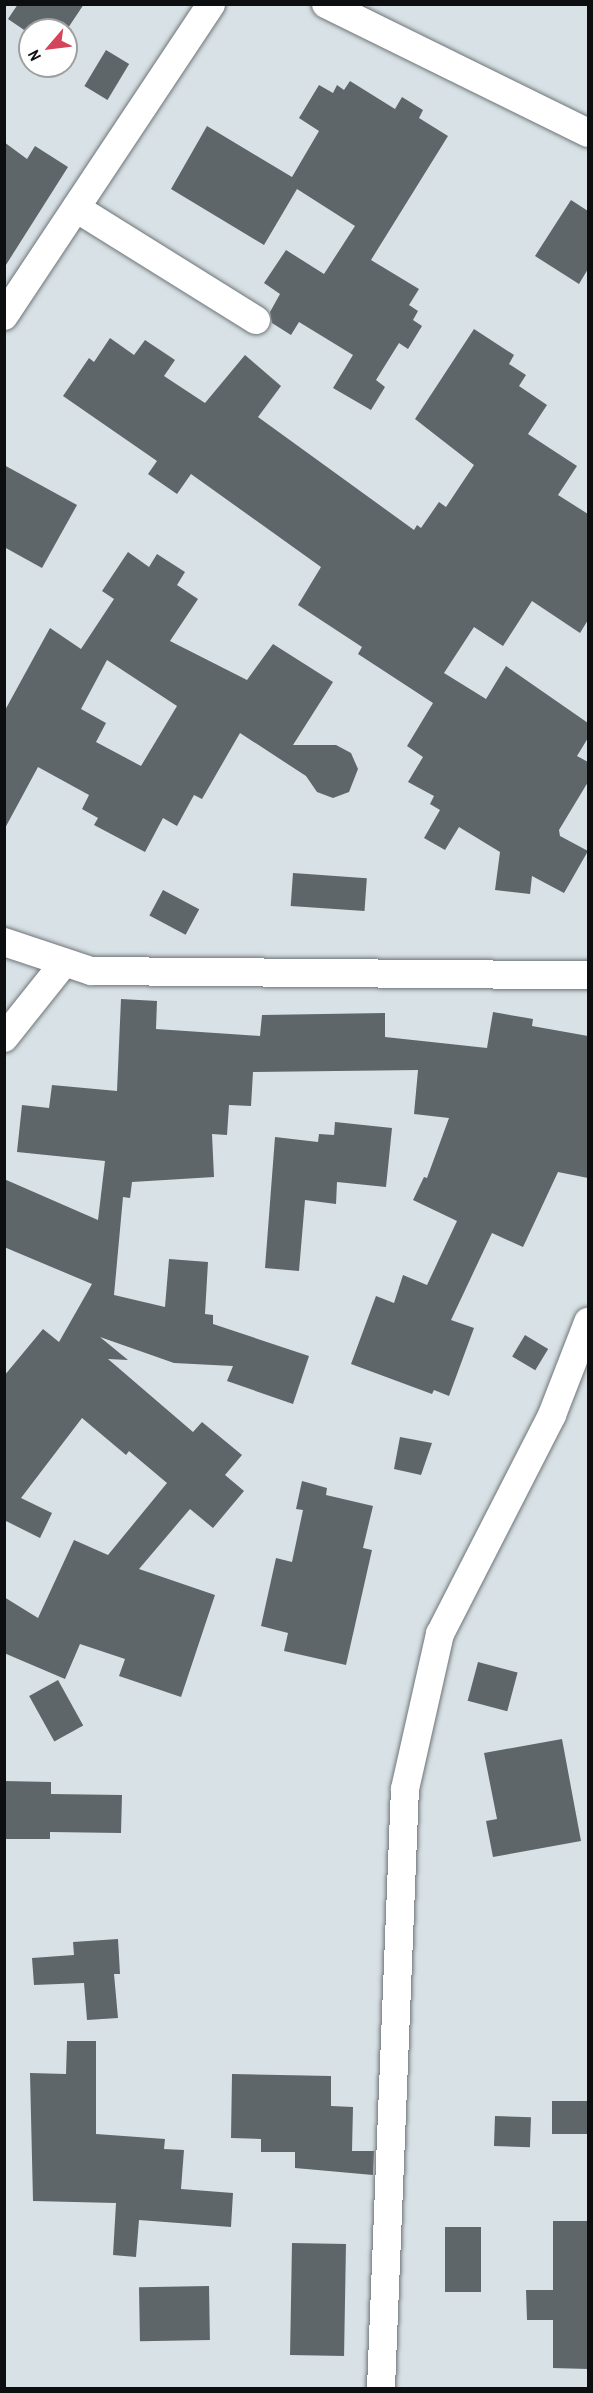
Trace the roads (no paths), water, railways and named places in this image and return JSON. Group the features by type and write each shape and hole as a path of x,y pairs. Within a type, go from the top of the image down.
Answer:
{"street":[{"path":"4,316 211,4"},
{"path":"326,4 588,133"},
{"path":"76,208 256,320"},
{"path":"4,942 91,971 588,975"},
{"path":"4,1038 63,963"},
{"path":"381,2388 405,1789 440,1634 552,1415 588,1322"}]}
